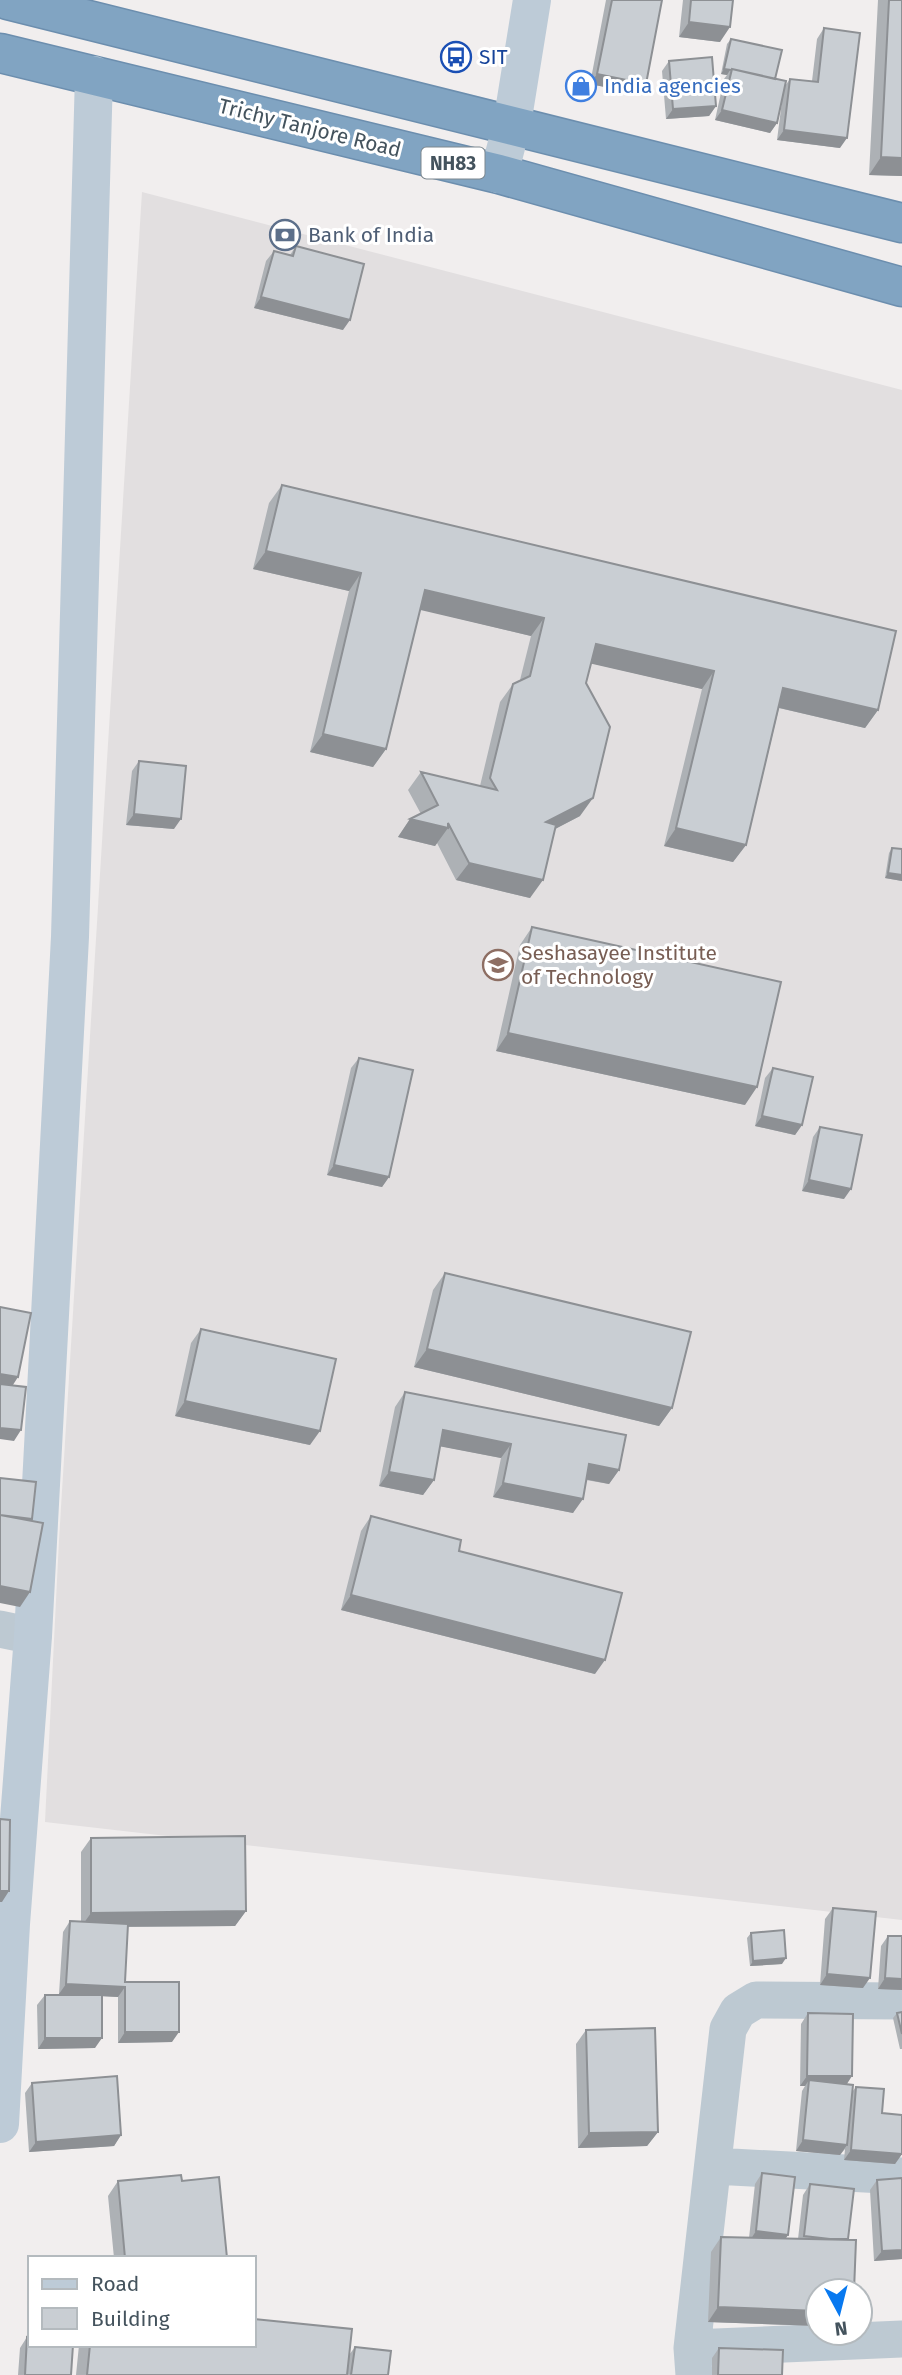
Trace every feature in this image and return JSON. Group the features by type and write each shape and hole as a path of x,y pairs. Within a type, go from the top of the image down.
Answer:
{"highway":[{"name":"NH83","path":"8,0 902,223"},
{"name":"Trichy Tanjore Road","path":"0,53 499,174 902,287"}],"street":[{"path":"499,174 512,124 532,0"},
{"path":"0,2124 16,1632 70,937 94,75"},
{"path":"902,2001 756,2000 738,2011 728,2029 693,2361 902,2339"},
{"path":"714,2166 902,2176"}],"shaded area":[{"name":"Seshasayee Institute of Technology","path":"142,192 902,390 902,1920 45,1822 59,1540"}],"building":[{"path":"612,0 662,0 646,84 597,74"},
{"path":"691,0 733,0 730,27 689,22"},
{"path":"889,0 902,0 902,158 881,157"},
{"path":"824,28 860,33 847,138 784,130 790,79 818,82"},
{"path":"731,39 782,50 775,79 724,69"},
{"path":"712,57 716,106 673,109 669,61"},
{"path":"732,69 786,81 777,123 722,110"},
{"path":"296,246 364,264 350,320 261,297 274,251 293,256"},
{"path":"282,485 896,631 878,710 783,688 746,845 676,828 714,671 596,644 586,683 610,727 593,798 546,822 556,825 543,880 469,863 448,823 448,828 410,819 438,805 421,772 497,790 490,778 513,684 530,676 544,618 425,590 386,749 323,734 361,573 266,551"},
{"path":"139,761 186,766 181,819 134,814"},
{"path":"892,848 902,849 902,875 888,873"},
{"path":"532,927 781,982 757,1087 508,1033"},
{"path":"359,1058 413,1070 389,1177 334,1165"},
{"path":"773,1068 813,1077 802,1125 762,1116"},
{"path":"820,1127 862,1135 851,1189 809,1180"},
{"path":"445,1273 691,1332 672,1408 427,1349"},
{"path":"0,1307 31,1313 18,1377 0,1374"},
{"path":"201,1329 336,1359 320,1431 185,1401"},
{"path":"0,1384 26,1387 21,1430 0,1428"},
{"path":"405,1392 626,1435 619,1470 589,1464 583,1499 503,1483 511,1444 443,1430 434,1480 389,1472"},
{"path":"0,1478 36,1482 32,1519 0,1515"},
{"path":"0,1515 43,1523 30,1592 0,1586"},
{"path":"371,1516 461,1540 459,1551 622,1593 605,1660 351,1595"},
{"path":"0,1819 10,1820 9,1891 0,1891"},
{"path":"245,1836 246,1911 91,1913 91,1838"},
{"path":"833,1908 876,1912 870,1978 827,1974"},
{"path":"70,1921 128,1924 125,1982 179,1982 179,2032 125,2032 125,1987 66,1984"},
{"path":"784,1930 786,1958 753,1961 751,1933"},
{"path":"888,1936 902,1936 902,1979 885,1978"},
{"path":"45,1995 102,1995 102,2038 45,2038"},
{"path":"902,2012 902,2034 897,2013"},
{"path":"808,2013 853,2014 852,2076 807,2076"},
{"path":"655,2028 658,2132 589,2133 586,2030"},
{"path":"117,2076 121,2135 36,2142 32,2083"},
{"path":"809,2080 853,2085 847,2145 803,2140"},
{"path":"856,2087 884,2089 882,2113 902,2115 902,2154 851,2150"},
{"path":"762,2173 795,2177 788,2235 756,2231"},
{"path":"181,2175 182,2181 219,2177 227,2256 125,2256 118,2181"},
{"path":"902,2178 902,2250 882,2251 877,2180"},
{"path":"810,2184 854,2189 848,2239 804,2236"},
{"path":"721,2237 856,2240 855,2277 804,2277 804,2310 718,2307"},
{"path":"256,2319 352,2329 347,2375 87,2375 90,2347 256,2347"},
{"path":"27,2337 28,2347 73,2347 71,2375 25,2375"},
{"path":"355,2347 391,2351 388,2375 351,2375"},
{"path":"719,2348 783,2350 782,2375 718,2375"}],"place":[{"name":"SIT","path":"456,57"},
{"name":"India agencies","path":"581,86"},
{"name":"Bank of India","path":"285,235"},
{"name":"Seshasayee Institute of Technology","path":"498,965"}]}
